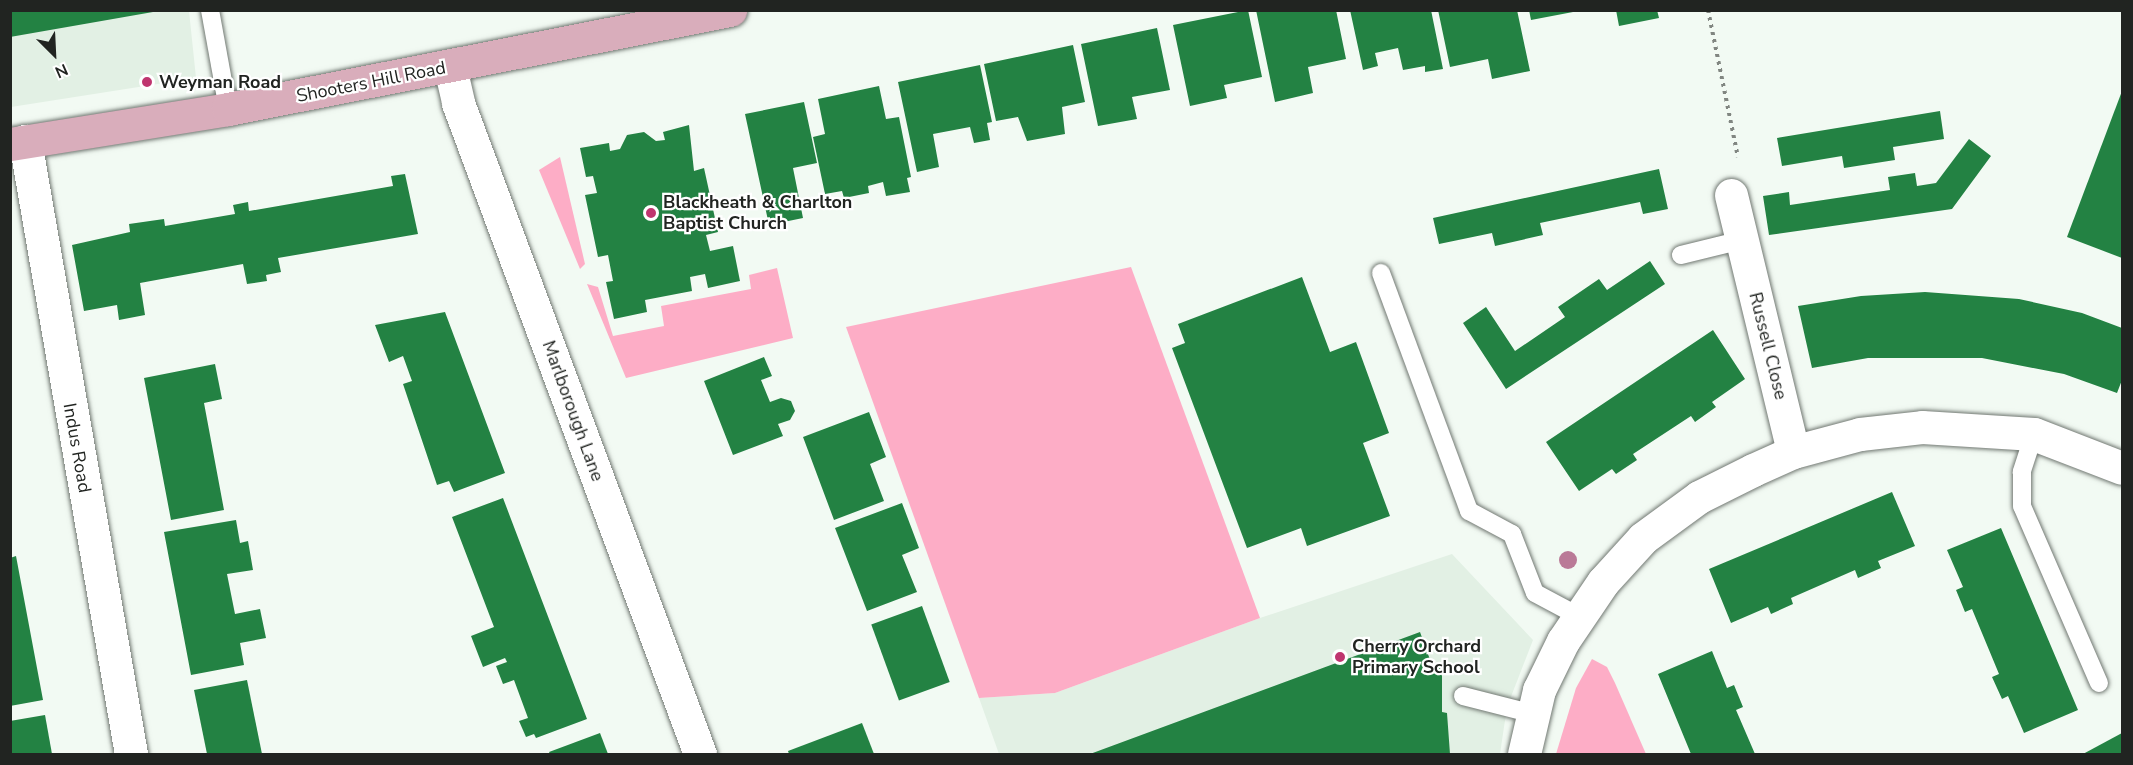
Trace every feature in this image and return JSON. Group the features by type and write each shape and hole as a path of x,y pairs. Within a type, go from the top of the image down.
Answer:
{"main road":[{"name":"Shooters Hill Road","path":"18,142 228,108 450,67 631,20 730,10"}],"street":[{"name":"Marlborough Lane","path":"450,67 458,103 700,754"},
{"name":"Indus Road","path":"18,142 131,754"},
{"name":"Russell Close","path":"1736,182 1742,240 1793,452"},
{"path":"1524,754 1539,690 1580,617 1604,582 1643,538 1699,497 1793,452 1860,434 1922,427 2034,434 2121,461"}],"lane":[{"path":"210,10 228,108"},
{"path":"1681,255 1742,240"},
{"path":"1381,273 1469,511 1512,534 1535,593 1580,617"},
{"path":"2034,434 2022,472 2022,506 2099,683"},
{"path":"1463,696 1533,714"}],"path":[{"path":"1708,10 1736,182"}],"shaded area":[{"path":"11,11 189,11 196,78 11,107"},
{"path":"560,157 585,264 580,269 539,170"},
{"path":"1131,267 1260,618 1055,693 979,698 846,327"},
{"path":"777,268 793,338 626,378 587,284 598,287 613,336 664,326 661,306 751,289 749,275"},
{"name":"Cherry Orchard Primary School","path":"1452,554 1533,640 1507,707 1500,754 999,754 979,698 1055,693 1260,618"},
{"path":"1592,659 1607,667 1646,754 1556,754 1576,688"}],"building":[{"path":"10,10 153,10 153,12 10,37"},
{"path":"1248,10 1262,77 1224,85 1227,98 1190,106 1173,25"},
{"path":"1256,10 1336,10 1346,59 1308,67 1313,93 1275,102"},
{"path":"1350,10 1431,10 1443,69 1425,72 1425,66 1403,70 1398,48 1375,53 1378,66 1363,70"},
{"path":"1438,10 1517,10 1530,71 1492,79 1488,59 1450,67"},
{"path":"1529,10 1573,10 1573,12 1531,20"},
{"path":"1616,10 1657,10 1659,18 1619,26"},
{"path":"1157,28 1170,90 1132,97 1137,119 1098,126 1081,44"},
{"path":"1073,45 1085,102 1062,107 1065,134 1027,141 1018,117 996,121 984,64"},
{"path":"980,65 992,122 987,123 990,140 974,143 970,127 933,134 939,167 917,172 898,82"},
{"path":"879,86 886,119 899,117 911,177 907,178 910,192 886,196 883,182 868,186 869,193 844,198 842,191 825,194 813,137 825,134 818,99"},
{"path":"2122,91 2122,258 2067,237"},
{"path":"804,102 817,163 793,168 803,218 769,225 745,114"},
{"path":"1940,111 1944,139 1893,147 1895,160 1844,168 1842,156 1782,166 1777,138"},
{"name":"Blackheath & Charlton Baptist Church","path":"689,125 694,171 704,168 718,232 706,235 710,251 733,246 740,281 708,288 705,274 690,277 692,291 645,300 647,312 614,319 606,282 613,281 608,255 598,257 585,195 597,193 593,176 586,177 580,148 609,143 610,151 620,149 627,135 644,132 656,141 665,140 663,132"},
{"path":"1969,139 1991,156 1952,209 1769,235 1763,196 1789,192 1790,205 1890,190 1888,177 1915,173 1917,186 1936,183"},
{"path":"1659,169 1668,209 1643,214 1640,202 1540,223 1543,235 1495,246 1492,233 1439,244 1433,218"},
{"path":"405,174 418,234 278,258 281,272 266,275 267,281 247,284 243,264 140,283 145,315 119,320 117,305 84,311 72,245 130,232 129,224 164,219 165,226 235,214 233,205 248,202 249,211 393,186 391,176"},
{"path":"1650,261 1665,284 1506,389 1463,323 1486,307 1515,351 1565,317 1558,307 1599,279 1607,290"},
{"path":"1302,277 1330,352 1356,342 1389,433 1363,443 1390,516 1307,546 1301,528 1247,548 1172,348 1185,343 1178,324"},
{"path":"1925,292 2019,299 2082,313 2122,328 2122,380 2117,393 2064,374 1982,358 1868,358 1812,368 1798,306 1861,296"},
{"path":"445,312 505,473 454,492 449,481 437,485 403,384 412,381 403,356 389,362 375,325"},
{"path":"1713,330 1745,379 1712,402 1716,407 1695,422 1691,416 1633,454 1637,460 1616,474 1612,469 1579,491 1546,442"},
{"path":"764,357 772,376 761,380 770,402 781,398 791,401 795,411 790,420 778,424 783,436 733,455 704,381"},
{"path":"215,364 222,399 204,403 224,510 171,520 144,378"},
{"path":"869,412 886,457 870,464 884,501 834,520 803,437"},
{"path":"1892,492 1915,546 1878,561 1881,568 1858,578 1855,570 1791,598 1793,604 1771,614 1768,607 1731,623 1709,569"},
{"path":"503,498 587,719 536,738 534,734 526,737 519,721 528,718 514,680 503,684 496,666 507,662 505,658 483,667 471,636 494,627 452,517"},
{"path":"902,503 919,548 902,555 917,592 867,611 835,528"},
{"path":"236,520 240,543 248,541 253,570 227,574 235,614 260,609 266,638 240,643 244,665 191,675 164,532"},
{"path":"2001,528 2078,710 2024,733 2008,696 2002,699 1992,677 1999,674 1972,609 1965,612 1956,590 1963,587 1947,550"},
{"path":"16,556 43,700 10,706 10,558"},
{"path":"922,606 950,682 899,701 871,624"},
{"path":"1420,632 1433,668 1442,664 1442,712 1447,713 1450,754 1090,754"},
{"path":"1712,651 1727,688 1734,685 1743,707 1736,710 1755,754 1691,754 1658,674"},
{"path":"247,680 262,754 207,754 194,690"},
{"path":"45,715 52,754 10,754 10,721"},
{"path":"862,723 874,754 789,754 788,751"},
{"path":"600,733 608,754 550,754 549,752"},
{"path":"2122,733 2122,754 2083,754"}],"place":[{"name":"Weyman Road","path":"147,82"},
{"name":"Blackheath & Charlton Baptist Church","path":"651,213"},
{"name":"Cherry Orchard Primary School","path":"1340,657"}]}
